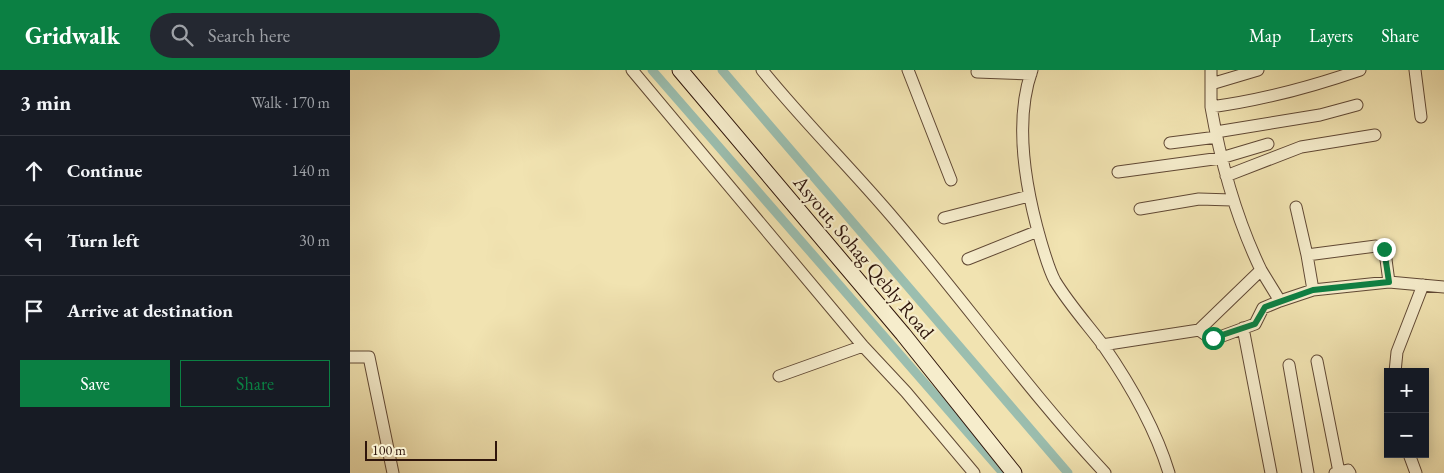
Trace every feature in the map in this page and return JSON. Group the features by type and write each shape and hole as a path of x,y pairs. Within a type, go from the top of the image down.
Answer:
{"main road":[{"name":"Asyout, Sohag Qebly Road","path":"680,70 903,334 1014,473"}],"street":[{"path":"632,70 863,346 906,392 974,473"},
{"path":"908,70 952,180"},
{"path":"1210,70 1211,107 1232,200 1261,270 1280,300"},
{"path":"1211,84 1258,70"},
{"path":"1211,107 1252,101 1305,88 1360,70"},
{"path":"1415,70 1421,117"},
{"path":"765,71 810,128 894,218 988,336 1105,473"},
{"path":"977,72 1032,72 1026,94 1024,166 1038,231 1054,279 1102,345 1142,408 1169,473"},
{"path":"1170,143 1320,115 1357,105"},
{"path":"1226,176 1301,146 1375,135"},
{"path":"1118,172 1221,158 1268,144"},
{"path":"944,218 1029,196"},
{"path":"1140,209 1199,199 1232,200"},
{"path":"1296,207 1313,290"},
{"path":"968,259 1038,231"},
{"path":"1307,255 1380,247 1385,252 1389,282"},
{"path":"1102,345 1199,330 1261,270"},
{"path":"1199,330 1210,338 1216,338 1255,324 1263,308 1280,300 1313,290 1389,282 1444,287"},
{"path":"1396,368 1398,352 1423,285"},
{"path":"1243,328 1271,473"},
{"path":"779,376 863,346"},
{"path":"350,357 369,357 393,473"},
{"path":"1317,361 1342,473"},
{"path":"1289,365 1308,473"},
{"path":"1410,458 1416,473"}],"waterway":[{"path":"652,70 1003,473"},
{"path":"722,70 1068,473"}],"route":[{"path":"1213,338 1255,324 1263,308 1280,300 1313,290 1389,282 1384,249"}]}
